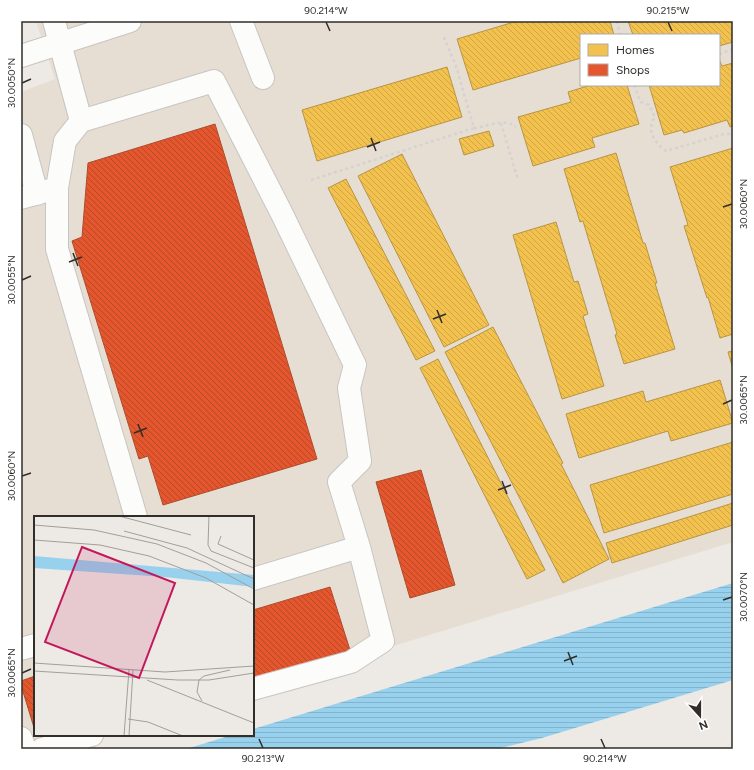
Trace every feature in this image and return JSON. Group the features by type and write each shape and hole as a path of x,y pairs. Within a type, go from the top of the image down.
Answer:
{"main road":[{"path":"54,21 81,121"},
{"path":"21,56 61,44 90,27 130,21"},
{"path":"241,21 263,78"},
{"path":"38,193 65,141 81,121 214,81 282,214 355,365 349,388 360,461 339,482 383,641 351,662 254,689"},
{"path":"21,135 38,193 57,249 136,516"},
{"path":"254,579 358,548"},
{"path":"21,649 34,645"},
{"path":"42,749 88,736"},
{"path":"21,738 25,749"}],"path":[{"path":"617,21 620,34"},
{"path":"443,34 456,66 474,128"},
{"path":"720,54 733,49"},
{"path":"634,86 638,98 641,102 652,108 655,117 651,124 653,136 655,142 666,151 724,134 733,134"},
{"path":"501,123 518,180"},
{"path":"311,180 474,128 501,123 513,124 516,127"}],"shaded area":[{"path":"36,21 733,21 733,542 254,689 254,516 34,516 34,736 101,736 59,749 21,749 21,92 55,79"}],"water":[{"path":"733,583 733,680 542,738 496,749 186,749 229,736 254,736 254,729"}],"building: Homes":[{"path":"513,21 610,21 614,34 580,34 580,58 473,90 457,39 514,22"},
{"path":"628,21 733,21 733,42 720,46 720,34 633,34"},
{"path":"720,61 722,66 733,63 733,126 730,127 727,120 684,133 682,130 664,135 649,86 720,86"},
{"path":"447,67 462,117 317,161 302,110"},
{"path":"588,86 627,86 639,124 592,138 595,147 533,166 518,117 571,102 568,92"},
{"path":"489,131 494,146 464,155 459,139"},
{"path":"733,148 733,334 720,338 684,226 688,225 670,167"},
{"path":"616,153 643,243 645,243 657,283 655,283 675,349 624,364 615,335 617,334 583,221 580,222 564,169"},
{"path":"402,154 489,325 444,347 358,176"},
{"path":"346,179 435,351 416,360 328,188"},
{"path":"556,222 574,282 578,281 588,314 583,316 604,386 562,399 513,235"},
{"path":"493,327 563,463 561,464 609,559 563,583 445,352"},
{"path":"733,351 733,369 728,352"},
{"path":"438,359 545,570 527,579 420,368"},
{"path":"720,380 733,423 671,441 668,431 579,458 566,414 643,391 646,402"},
{"path":"733,442 733,494 604,533 590,485"},
{"path":"733,503 733,525 612,563 606,543"}],"building: Shops":[{"path":"215,124 317,459 163,505 148,456 139,459 72,241 82,237 88,163"},
{"path":"421,470 455,585 410,598 376,482"},
{"path":"330,587 350,650 254,679 254,610"},
{"path":"34,676 34,728 21,685 21,681"}]}
